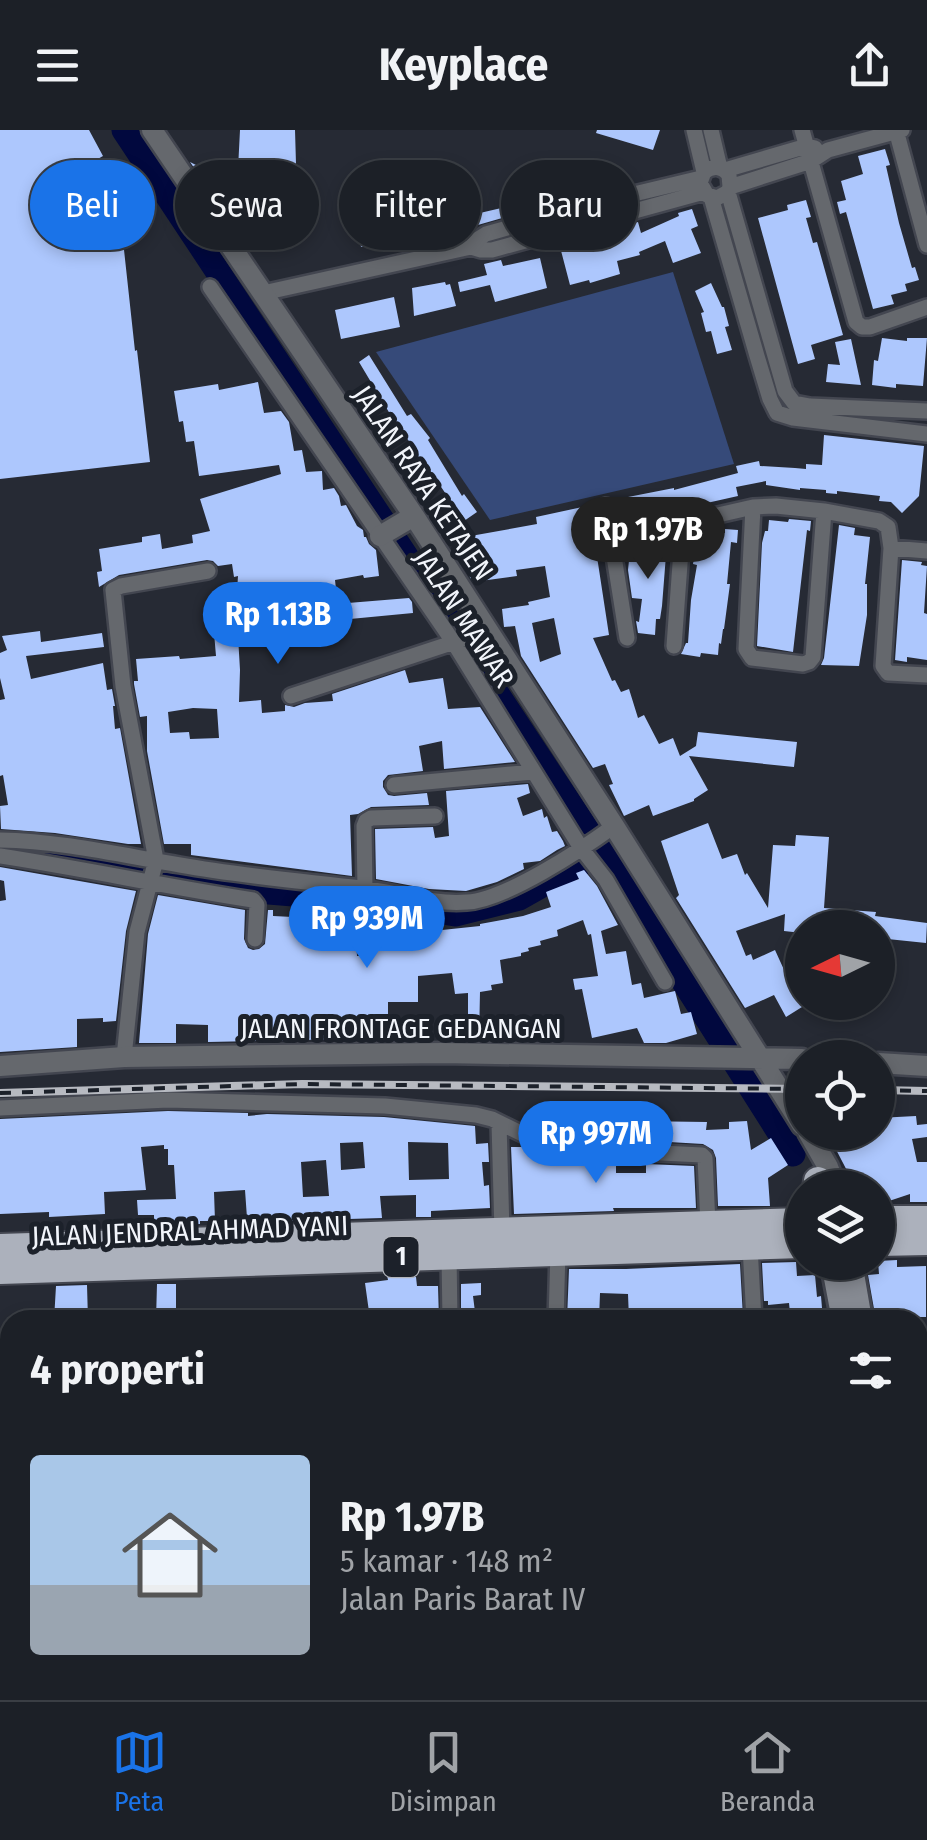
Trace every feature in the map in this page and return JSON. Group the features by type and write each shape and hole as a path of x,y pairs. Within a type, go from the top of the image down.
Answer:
{"highway":[{"path":"895,1220 927,1220"},
{"name":"JALAN JENDRAL AHMAD YANI","path":"0,1248 785,1222"},
{"path":"895,1242 927,1241"},
{"name":"JALAN JENDRAL AHMAD YANI","path":"0,1270 785,1245"}],"main road":[{"path":"835,1280 841,1310"},
{"path":"854,1280 859,1310"}],"street":[{"name":"JALAN RAYA KETAJEN","path":"152,130 485,632 610,829 744,1057 785,1106"},
{"path":"694,130 715,182 764,354 770,399 780,415 927,434"},
{"path":"711,130 715,182"},
{"path":"263,293 471,246 486,234 715,182 807,146 828,150 898,130 927,246"},
{"path":"807,146 856,322 870,327 927,307"},
{"name":"JALAN MAWAR","path":"210,287 457,642 533,772 586,845 665,982"},
{"path":"764,354 796,404 927,410"},
{"path":"606,506 627,638"},
{"path":"611,535 776,506 884,524 891,548 882,666 888,673 927,675"},
{"path":"753,507 746,650 752,658 803,664 813,657 824,511"},
{"path":"382,534 411,518"},
{"path":"674,646 683,523"},
{"path":"891,548 927,551"},
{"path":"124,1057 137,932 153,871 123,686 113,590 208,572"},
{"path":"291,696 485,632"},
{"path":"394,785 533,772"},
{"path":"365,888 366,821 435,816"},
{"path":"0,856 60,865 365,888 468,902 518,885 610,829"},
{"path":"0,840 45,842 253,900 257,905 255,939"},
{"name":"JALAN FRONTAGE GEDANGAN","path":"0,1066 124,1057 442,1053 785,1058"},
{"path":"895,1064 927,1066"},
{"path":"0,1108 168,1100 384,1106 476,1115 559,1148 698,1153 705,1158 708,1226"},
{"path":"499,1123 502,1232"},
{"path":"750,1246 753,1310"},
{"path":"556,1310 558,1252"},
{"path":"449,1255 450,1310"}],"shaded area":[{"path":"673,272 734,464 490,520 376,352"}],"building":[{"path":"0,130 89,130 103,156 96,160 30,160 30,250 124,250 150,462 0,479"},
{"path":"240,130 295,130 296,160 238,160"},
{"path":"660,130 653,150 596,133"},
{"path":"885,149 899,223 919,280 905,284 907,291 891,295 894,304 873,309 846,212 840,214 837,202 846,200 841,181 863,174 858,156"},
{"path":"806,200 811,217 806,218 813,243 817,242 843,335 811,345 815,359 798,364 758,218 788,210 787,205"},
{"path":"501,208 501,218 481,224 481,213"},
{"path":"692,209 698,226 691,229 701,253 673,263 665,241 639,252 640,255 617,261 620,274 570,285 561,250 638,250 638,222 641,233 679,216 678,213"},
{"path":"540,258 547,288 495,302 490,285 460,292 458,282 487,275 484,264 501,260 503,266"},
{"path":"711,283 724,307 732,350 717,354 711,331 706,332 701,313 704,312 695,291"},
{"path":"450,284 456,306 414,316 412,288"},
{"path":"394,297 400,327 341,339 335,310"},
{"path":"882,338 927,338 923,386 872,385 874,360 878,361"},
{"path":"851,339 861,385 826,382 828,364 840,365 835,342"},
{"path":"369,355 407,416 411,414 430,438 462,496 477,512 464,521 427,466 424,468 415,455 418,453 359,362"},
{"path":"258,382 264,413 281,411 289,422 294,451 302,450 306,472 322,471 323,490 334,488 341,506 346,505 376,550 379,576 335,580 338,607 324,609 326,632 291,637 238,636 239,702 261,700 262,713 285,711 285,705 333,701 332,694 405,670 409,683 443,678 448,709 480,707 515,762 444,769 442,741 419,746 423,771 388,775 383,787 388,795 394,796 427,793 429,805 371,807 350,815 352,876 191,855 191,844 164,844 147,751 147,716 140,717 134,684 138,681 136,659 216,656 213,621 249,618 254,613 251,592 237,591 238,576 234,577 232,564 218,566 207,560 119,575 99,587 99,549 142,542 142,537 160,534 162,549 193,543 192,535 210,531 200,499 281,474 279,465 199,476 194,441 186,442 174,391 218,384 219,390","holes":["217,709 219,738 190,739 189,732 170,733 168,712"]},
{"path":"824,435 924,446 919,496 902,513 891,502 879,501 880,496 800,490 766,485 766,481 736,487 738,496 680,509 664,511 663,507 643,512 644,517 635,520 632,515 619,517 616,502 738,473 736,466 759,461 760,466 806,469 806,464 822,465"},
{"path":"587,506 591,530 571,534 594,537 609,635 593,638 612,681 621,692 629,689 638,718 644,715 659,744 673,738 680,756 696,746 698,732 797,742 794,767 689,756 708,790 694,801 653,816 649,805 624,816 609,785 613,784 605,764 593,768 521,656 515,626 504,627 502,609 550,597 545,566 516,570 517,576 473,582 466,571 464,556 469,555 465,537 537,524 536,517","holes":["554,618 561,654 540,662 532,623"]},
{"path":"769,520 811,521 793,652 757,646 765,531"},
{"path":"839,525 855,528 854,535 870,537 865,584 867,615 859,666 821,665"},
{"path":"725,529 738,530 737,543 731,542 730,584 718,655 681,654 688,643 698,531 725,533"},
{"path":"650,540 667,542 662,606 655,635 638,633 636,621 639,622 642,599 632,598 628,570 630,551 637,552 638,543 648,544"},
{"path":"902,560 927,566 927,660 895,660"},
{"path":"409,598 413,613 350,619 348,603"},
{"path":"40,631 41,642 102,633 104,647 26,656 31,679 103,663 107,690 112,689 115,729 120,728 141,844 1,829 0,806 8,805 3,775 0,776 0,700 5,699 0,653 7,650 2,636"},
{"path":"528,784 530,793 517,798 523,816 542,809 552,832 557,831 565,846 540,861 523,863 524,869 497,882 466,891 376,879 375,829 433,827 435,838 449,836 446,791"},
{"path":"708,823 722,859 737,854 745,875 768,908 773,845 795,846 796,835 829,837 824,908 850,910 785,910 785,914 736,931 746,956 751,954 753,960 775,950 785,972 785,1015 774,995 745,1008 676,898 679,895 661,841"},
{"path":"0,867 136,891 126,931 116,1021 77,1019 77,1047 0,1052 0,901 6,900"},
{"path":"584,870 618,925 601,931 606,954 626,951 632,985 641,983 644,998 675,991 681,1014 691,1012 697,1034 666,1043 644,1043 637,1028 592,1038 582,989 575,990 573,979 598,976 591,934 588,935 583,920 557,930 558,936 540,941 541,945 528,948 521,956 500,960 503,983 480,992 479,1040 468,1040 468,993 455,994 452,973 418,976 418,1002 388,1002 388,1023 353,1025 354,1034 343,1035 343,1039 208,1042 208,1025 176,1024 176,1043 139,1043 148,934 158,895 245,910 244,939 253,950 265,944 268,910 273,910 273,916 313,918 313,913 335,911 336,915 355,915 357,956 369,956 372,915 412,915 412,923 441,922 442,930 480,926 551,907 546,892 579,879 576,873"},
{"path":"895,919 927,923 926,943 895,940"},
{"path":"168,1111 384,1117 475,1126 476,1144 488,1143 489,1162 482,1162 490,1208 431,1211 431,1217 416,1217 416,1195 380,1196 382,1218 282,1221 281,1216 247,1218 245,1190 214,1192 215,1221 154,1226 154,1215 138,1215 137,1200 176,1199 174,1165 168,1165 168,1149 164,1145 141,1147 146,1190 104,1192 105,1214 0,1214 0,1119","holes":["363,1142 365,1168 341,1170 340,1143","408,1142 448,1143 449,1179 409,1180","326,1160 329,1196 303,1197 301,1162"]},
{"path":"916,1116 917,1125 927,1124 927,1137 912,1139 917,1162 927,1162 927,1202 910,1202 910,1194 895,1199 895,1170 847,1170 836,1150 895,1150 895,1117"},
{"path":"635,1121 707,1122 706,1130 729,1129 729,1122 747,1121 751,1150 771,1138 788,1165 768,1178 770,1206 718,1206 713,1150 703,1144 635,1140"},
{"path":"511,1147 524,1147 529,1154 558,1159 616,1162 616,1173 646,1173 646,1164 694,1166 696,1208 514,1214"},
{"path":"895,1260 897,1267 926,1266 926,1310 874,1310 869,1280 895,1280"},
{"path":"785,1262 785,1280 815,1280 822,1310 790,1310 789,1303 768,1305 764,1301 762,1263"},
{"path":"740,1264 743,1310 629,1310 628,1294 600,1293 599,1310 567,1310 569,1269"},
{"path":"387,1275 400,1275 416,1277 417,1286 438,1286 439,1310 369,1310 365,1283 388,1280"},
{"path":"481,1283 481,1295 473,1296 475,1310 461,1310 461,1284"},
{"path":"157,1284 176,1284 176,1310 156,1310"},
{"path":"87,1285 88,1310 55,1310 56,1286"}],"waterway":[{"path":"124,130 601,851 793,1154"},
{"path":"0,848 269,892 367,900 455,914 519,898 588,859"}],"railway":[{"path":"0,1093 302,1084 785,1089"},
{"path":"895,1090 927,1091"}]}
